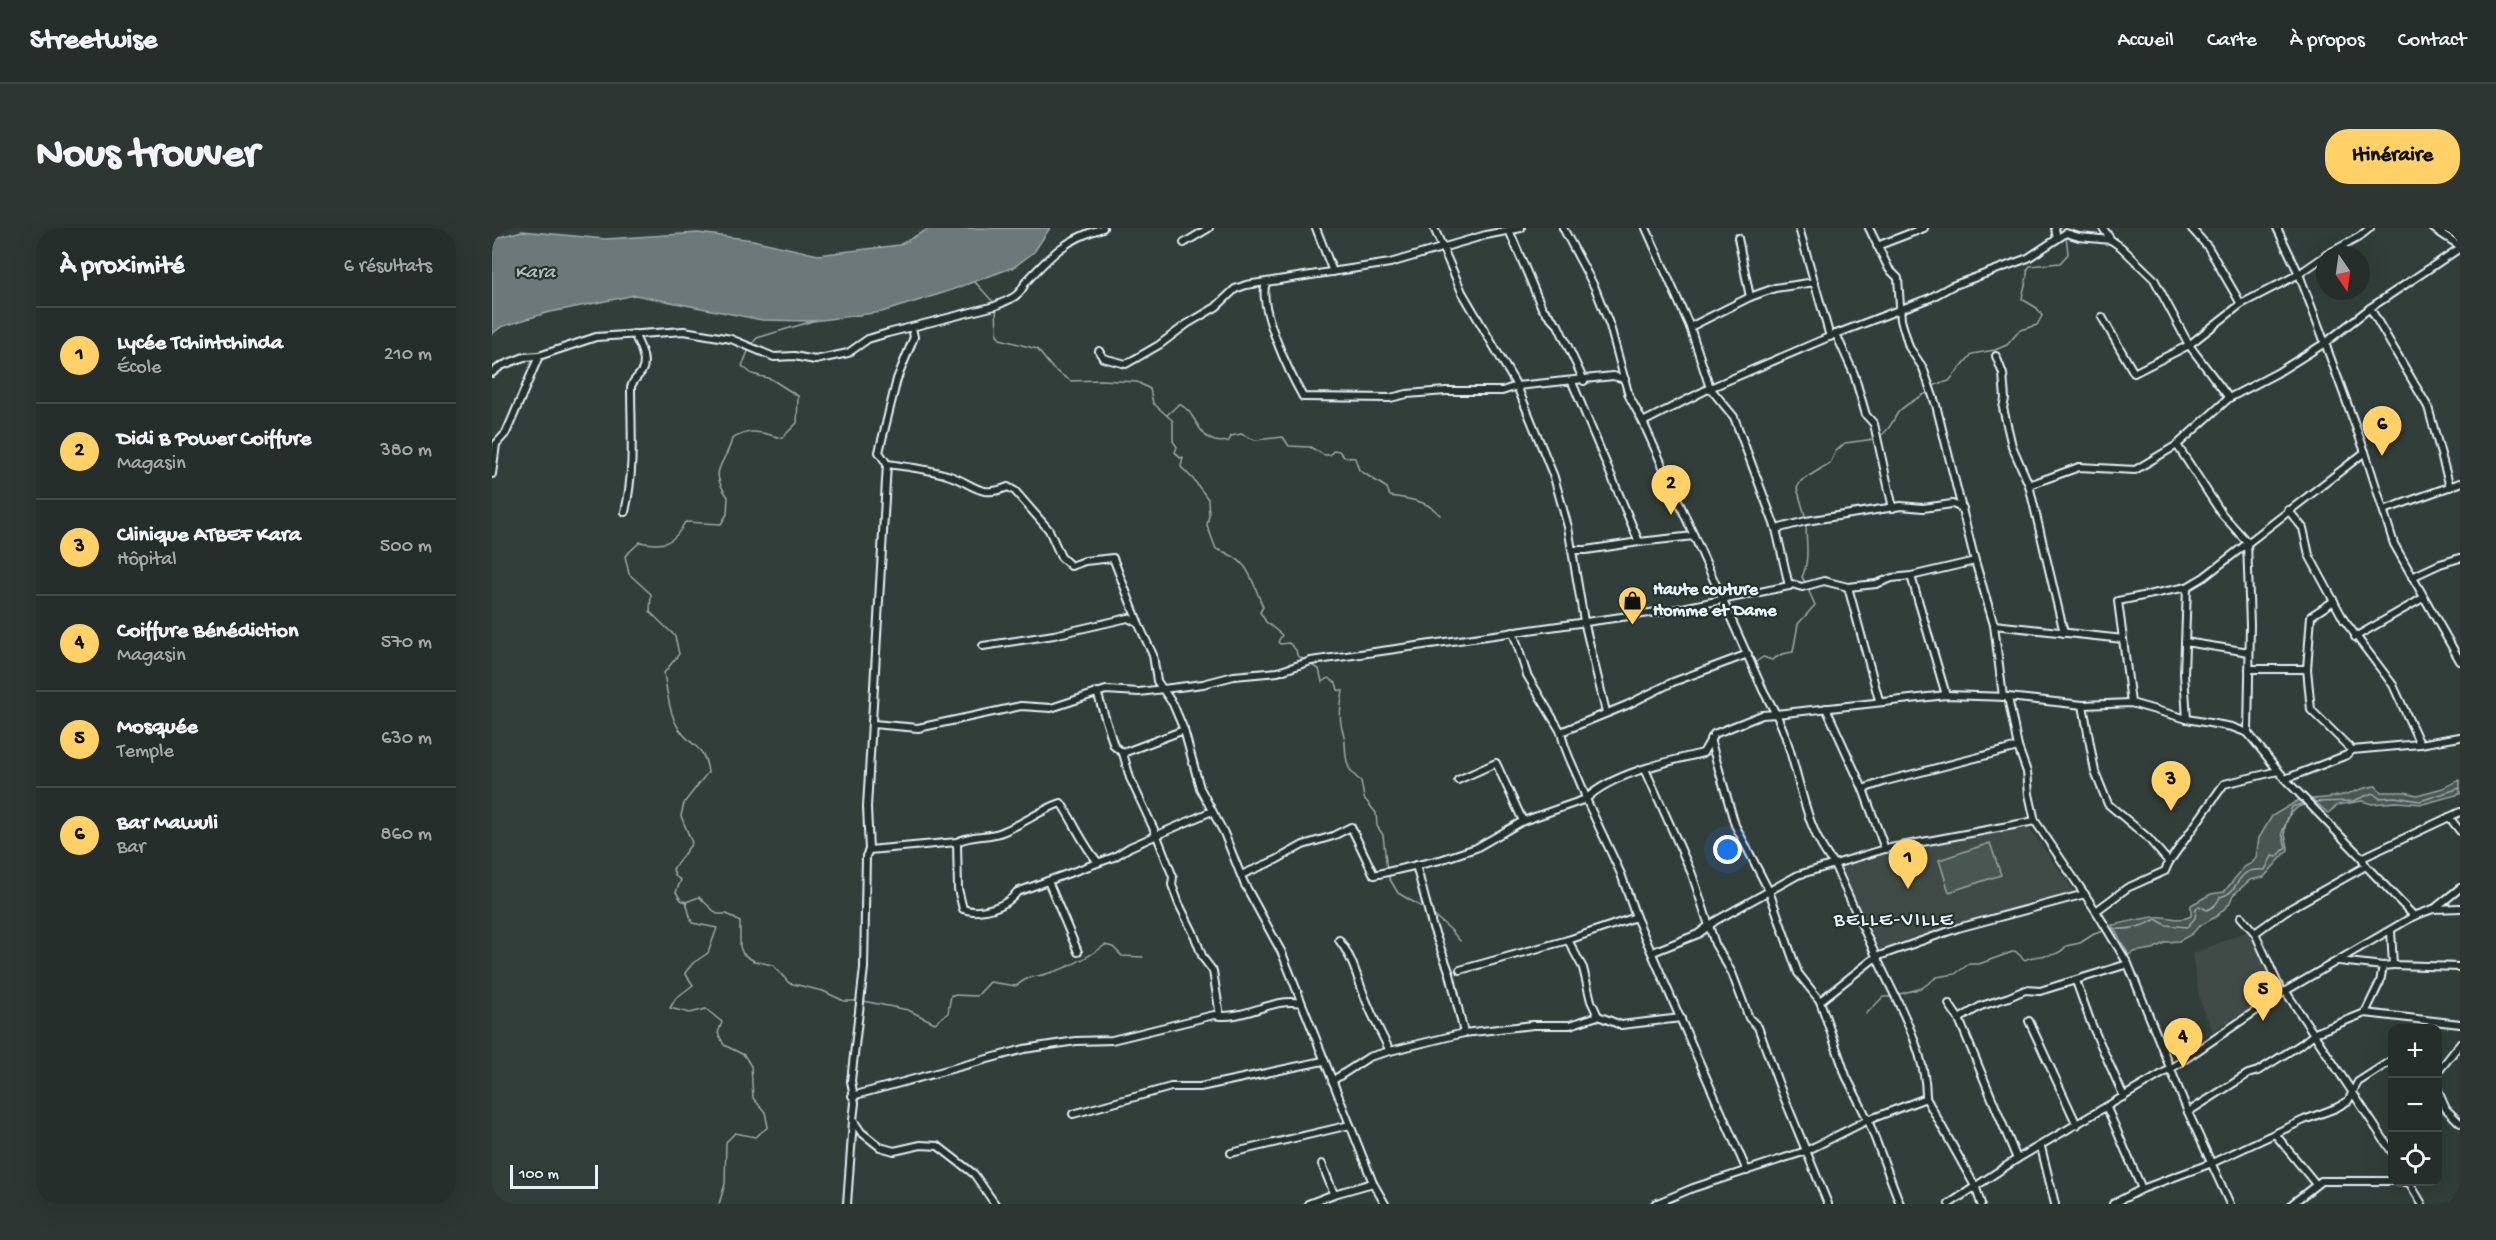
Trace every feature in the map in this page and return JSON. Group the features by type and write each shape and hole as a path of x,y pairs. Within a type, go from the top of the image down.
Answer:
{"street":[{"path":"492,373 501,366 524,357 539,356 596,337 684,331 731,339 774,357 794,356 815,360 838,356 868,339 996,306 1015,297 1022,291 1025,283 1063,245 1102,228"},
{"path":"1184,243 1209,228"},
{"path":"1316,228 1333,272"},
{"path":"1434,228 1462,292 1517,386 1554,477 1573,550 1584,621 1606,712"},
{"path":"1099,351 1102,358 1126,364 1216,307 1235,289 1390,263 1521,228"},
{"path":"1563,228 1595,288 1610,326 1629,396 1643,422 1763,690 1787,735 1810,816 1824,852 1834,864 1918,1054 1926,1084 1926,1098 1976,1188 1981,1204"},
{"path":"1646,228 1690,327 1710,388 1734,417 1776,529 1789,586"},
{"path":"1799,228 1833,336 1854,374 1866,415 1874,424 1893,508"},
{"path":"1869,228 1889,270 1898,278 1899,309 1909,347 1923,368 1936,405 1975,561 1994,625 2005,697 2027,772 2035,821 2085,894 2128,964 2188,1112 2230,1204"},
{"path":"1878,246 1923,228"},
{"path":"2055,228 2057,239"},
{"path":"2103,228 2111,240 2154,279 2188,345 2229,398"},
{"path":"2191,228 2208,247 2241,304"},
{"path":"2277,228 2299,274 2325,343 2365,452 2394,544 2460,661"},
{"path":"2343,246 2370,228"},
{"path":"2029,485 2079,467 2135,470 2177,446 2229,398 2277,373 2325,343 2370,308 2460,247 2433,228"},
{"path":"1509,230 1542,308 1558,325 1584,381"},
{"path":"1643,422 1710,388 1930,298 1952,286 2028,258 2066,233 2079,237 2111,240"},
{"path":"1737,238 1750,297"},
{"path":"2102,317 2134,373 2188,345 2241,304 2316,263"},
{"path":"1690,327 1750,297 1774,288 1815,282"},
{"path":"1266,283 1264,290 1269,314 1280,349 1303,397 1390,398 1407,393 1502,391 1517,386 1584,381 1613,376 1624,379"},
{"path":"2370,308 2428,407 2450,487"},
{"path":"847,1204 855,1103 852,1096 856,1031 864,968 868,850 867,807 887,464 879,452 897,379 914,337 912,328"},
{"path":"625,512 631,489 633,447 631,387 644,365 644,354 634,334"},
{"path":"492,474 496,444 506,432 539,356"},
{"path":"1995,356 2003,374 2005,399 2003,408 2012,446 2029,485 2064,633"},
{"path":"1572,382 1639,542"},
{"path":"2177,446 2222,514 2247,542 2250,577 2248,733"},
{"path":"2131,703 2118,601 2187,587 2204,577 2365,452"},
{"path":"887,464 948,475 976,490 987,493 1008,487 1015,491 1049,530 1061,557 1071,566 1084,561 1113,558 1153,655 1157,681 1173,704 1184,730 1200,788 1282,953 1373,1183 1385,1204"},
{"path":"2384,510 2460,483"},
{"path":"1776,529 1806,521 1893,508 1952,504 1963,508"},
{"path":"2288,510 2303,528 2309,555 2355,637 2393,685 2420,744"},
{"path":"1573,550 1694,536"},
{"path":"2412,577 2460,558"},
{"path":"873,724 918,728 1022,706 1051,708 1106,690 1139,692 1203,684 1234,676 1278,672 1311,661 1678,609 1723,601 1792,584 1802,587 1824,581 1848,587 1876,584 1892,578 1911,576 1975,561"},
{"path":"1911,576 1946,695"},
{"path":"1848,587 1879,700"},
{"path":"2187,587 2184,674 2187,719"},
{"path":"2355,637 2423,598"},
{"path":"2334,601 2311,616 2307,669 2312,710 2352,750"},
{"path":"983,646 1054,635 1128,618 1138,622"},
{"path":"1994,625 2123,639"},
{"path":"1514,632 1527,675 1561,732 1586,799 1621,874 1636,917 1747,1171"},
{"path":"2185,642 2249,652"},
{"path":"1561,732 1627,705 1673,682 1748,654"},
{"path":"2249,669 2307,669"},
{"path":"1097,692 1114,746 1123,753 1130,778 1157,836 1173,878 1172,885 1179,904 1203,958 1213,971 1221,1016"},
{"path":"1241,874 1276,861 1303,845 1351,828 1374,875 1476,848 1523,822 1586,799 1592,793 1646,769 1673,759 1703,753 1714,734 1762,715 1879,700 1946,695 2005,697 2083,705 2131,703 2187,719 2232,727 2248,733 2285,779 2362,858 2366,866 2414,916"},
{"path":"2083,705 2094,772 2108,804 2147,837 2169,862"},
{"path":"1826,708 1863,789 1885,849"},
{"path":"1123,753 1184,730"},
{"path":"2285,779 2338,759 2352,750 2420,744 2460,737"},
{"path":"1710,739 1736,825 1769,891 1798,973 1820,1001 1846,1076 1868,1120 1900,1204"},
{"path":"1863,789 2018,747"},
{"path":"1458,780 1496,763 1523,822"},
{"path":"1646,769 1692,874 1715,944 1732,973 1749,1018 1758,1027 1828,1204"},
{"path":"2096,911 2127,888 2165,871 2183,840 2203,816 2224,784 2278,771"},
{"path":"868,850 957,842 969,836 1001,833 1061,803 1090,853 1098,862"},
{"path":"957,842 958,889 963,909 979,910 1003,905 1017,892 1098,862 1212,811"},
{"path":"2362,858 2460,812"},
{"path":"2449,817 2460,831"},
{"path":"1653,952 1710,927 1715,921 1798,874 1885,849 2035,821"},
{"path":"1416,865 1432,925 1450,974 1464,1033"},
{"path":"2255,933 2284,912 2366,866"},
{"path":"1048,881 1078,952"},
{"path":"1949,1204 2017,1159 2041,1147 2172,1068 2284,993 2414,916 2433,909 2460,888"},
{"path":"1820,1001 1876,957 1958,928 2085,894"},
{"path":"2433,909 2460,909"},
{"path":"1460,970 1568,940 1636,917"},
{"path":"2241,917 2255,933 2284,993 2315,1032 2388,1146"},
{"path":"2391,931 2393,965"},
{"path":"1339,940 1347,950 1357,971 1365,997 1390,1051"},
{"path":"1568,940 1583,968 1591,1001 1598,1016"},
{"path":"2339,961 2383,966 2460,967"},
{"path":"1959,1019 1981,1006 2025,990 2040,992 2128,964"},
{"path":"2365,1013 2380,982 2383,966"},
{"path":"2076,981 2091,1023 2124,1097"},
{"path":"852,1096 1024,1048 1076,1041 1112,1040 1214,1015 1227,1018 1288,1000 1301,1004"},
{"path":"1949,1004 1959,1019 2017,1159"},
{"path":"2188,1112 2303,1043 2315,1032 2365,1013 2460,1024"},
{"path":"1332,1081 1369,1057 1464,1033 1533,1025 1570,1024 1598,1016 1621,1025 1681,1018"},
{"path":"2029,1021 2077,1125"},
{"path":"2442,1067 2460,1044"},
{"path":"1073,1114 1171,1087 1200,1087 1323,1061"},
{"path":"2113,1204 2142,1189 2212,1163 2336,1108 2348,1101 2358,1082 2388,1063"},
{"path":"1655,1204 1693,1188 1806,1151 1868,1120 1926,1098"},
{"path":"2442,1100 2446,1109 2460,1123"},
{"path":"2107,1108 2142,1189"},
{"path":"853,1120 861,1132 880,1147 894,1150 921,1145 938,1146 974,1174 995,1204"},
{"path":"1232,1153 1350,1125"},
{"path":"2275,1134 2315,1183"},
{"path":"2041,1147 2055,1204"},
{"path":"1322,1164 1332,1204"},
{"path":"2292,1204 2315,1183 2321,1181 2388,1181"},
{"path":"1308,1204 1373,1183"},
{"path":"2411,1186 2422,1204"},
{"path":"2454,1204 2460,1202"}],"shaded area":[{"path":"2460,780 2460,794 2423,804 2396,802 2372,804 2362,801 2338,805 2328,813 2312,799 2339,796 2376,786 2381,792 2405,792 2417,795 2443,788"},
{"path":"2299,800 2304,805 2292,812 2285,826 2288,850 2264,877 2250,880 2233,895 2229,904 2217,916 2198,927 2192,934 2179,941 2166,942 2153,949 2133,952 2129,955 2112,925 2152,917 2181,919 2191,916 2191,905 2211,894 2224,892 2244,867 2252,863 2256,858 2259,838 2272,816"},
{"path":"2028,826 2076,894 1911,940 1882,954 1839,864 1884,851"},
{"path":"1990,843 2001,875 1949,892 1939,860"},
{"path":"2250,930 2278,992 2213,1031 2200,1001 2192,954"}],"water":[{"name":"Kara","path":"930,228 1050,228 1034,252 1014,267 882,312 813,321 762,320 635,295 546,313 501,327 492,334 492,239 522,231 605,239 698,233 753,240 818,255 899,245"}],"waterway":[{"path":"1933,389 1935,385 1949,381 1972,354 1995,350 2007,345 2020,330 2037,325 2042,316 2037,308 2022,299 2027,270 2030,266 2060,263 2068,254 2066,235"},
{"path":"975,282 994,303"},
{"path":"996,307 997,334 1000,339 1037,349 1053,369 1071,381 1137,382 1150,389 1153,403 1173,421 1173,441 1177,447 1175,452 1180,458 1183,457 1181,467 1208,499 1207,525 1216,549 1228,553 1243,564 1252,578 1263,607 1260,612 1266,622 1282,635 1278,642 1280,644 1289,643 1296,650 1297,655 1305,661"},
{"path":"751,345 757,338 813,321"},
{"path":"719,1204 725,1184 726,1142 735,1133 755,1137 768,1127 765,1112 753,1098 751,1066 744,1055 724,1045 718,1033 722,1022 706,1009 690,1013 670,1008 676,998 693,985 685,973 693,963 708,953 717,928 692,923 686,902 681,900 676,892 681,880 675,876 673,869 692,843 681,816 684,803 708,772 701,751 679,729 667,694 664,673 679,654 675,636 650,612 651,594 629,574 625,556 640,542 655,544 667,542 677,535 685,522 721,524 727,514 728,497 718,473 732,439 751,432 782,438 797,423 798,396 771,379 752,374 742,366 749,349"},
{"path":"1879,437 1888,429 1902,408 1930,392"},
{"path":"1167,415 1179,404 1186,408 1204,434 1218,442 1229,441 1231,436 1241,434 1255,440 1283,437 1289,446 1310,447 1324,455 1330,455 1334,450 1339,451 1344,457 1355,458 1359,470 1387,488 1390,496 1423,503 1440,515"},
{"path":"1806,519 1797,488 1801,481 1830,463 1836,451 1845,443 1875,439"},
{"path":"1805,582 1802,577 1807,558 1806,524"},
{"path":"1756,662 1763,657 1772,660 1782,654 1793,652 1798,624 1815,605 1807,587"},
{"path":"1309,664 1319,669 1322,682 1329,678 1336,683 1338,690 1343,691 1340,715 1347,760 1352,773 1361,781 1364,798 1376,813 1377,826 1383,835 1387,871"},
{"path":"2312,802 2353,801 2373,793 2379,798 2395,797 2420,801 2460,788"},
{"path":"2111,929 2134,928 2156,919 2166,925 2187,927 2195,918 2199,906 2209,909 2218,902 2220,897 2232,890 2247,872 2265,870 2272,856 2277,857 2286,847 2282,833 2292,807 2304,803"},
{"path":"1388,876 1398,893 1425,909"},
{"path":"686,902 699,897 717,914 727,914 740,922 740,947 743,954 754,961 773,965 789,983 823,991 844,1001 858,1001"},
{"path":"1431,913 1460,941"},
{"path":"1896,995 1922,988 1937,977 1955,974 1969,964 1979,964 2015,951 2025,960 2052,955 2066,946 2080,943 2104,931"},
{"path":"863,1001 908,1010 935,1023 948,1013 951,995 977,996 990,982 1016,986 1027,979 1069,966 1105,945 1113,947 1122,956 1143,957"},
{"path":"1866,1014 1883,997 1892,997"}],"place":[{"name":"Bar Mawuli","path":"2382,456"},
{"name":"Didi B Power Coiffure","path":"1671,515"},
{"name":"Haute couture Homme et Dame","path":"1632,626"},
{"name":"Clinique ATBEF Kara","path":"2171,811"},
{"name":"Lycée Tchintchinda","path":"1908,889"},
{"name":"Mosquée","path":"2263,1021"},
{"name":"Coiffure Bénédiction","path":"2183,1068"}],"district":[{"name":"BELLE-VILLE","path":"1894,921"}]}
